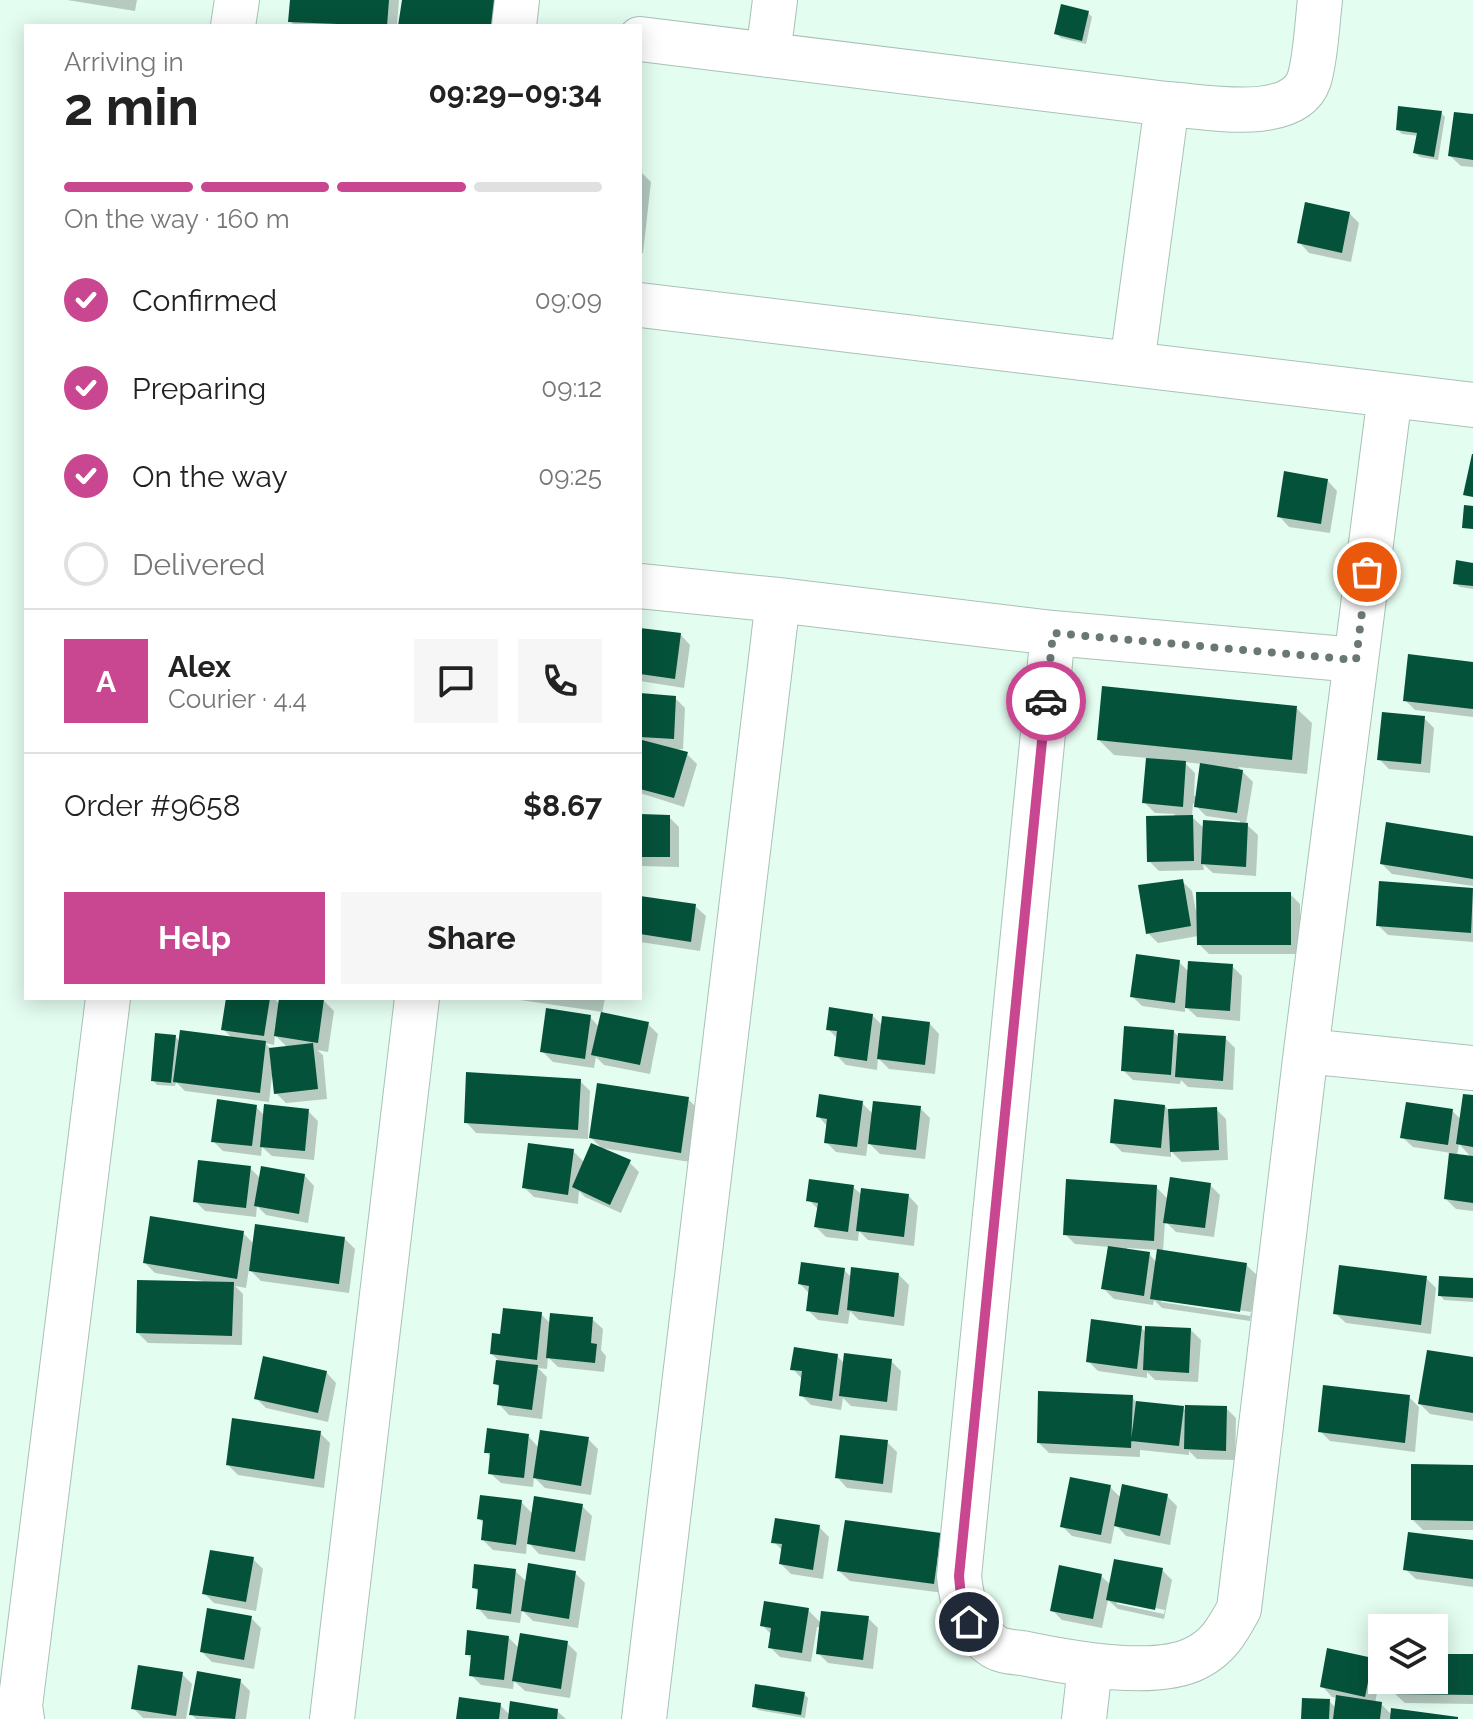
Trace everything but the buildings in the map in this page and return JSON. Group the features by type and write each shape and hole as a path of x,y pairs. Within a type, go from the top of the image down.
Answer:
{"street":[{"path":"233,24 237,0"},
{"path":"768,55 775,0"},
{"path":"642,39 1167,104 1253,110 1294,101 1308,81 1320,0"},
{"path":"1132,364 1167,104"},
{"path":"642,305 1473,405"},
{"path":"1053,633 959,1576 961,1597 969,1622 994,1647 1090,1667 1171,1666 1193,1660 1218,1644 1239,1609 1390,395"},
{"path":"642,586 1053,633 1356,660"},
{"path":"644,1719 778,600"},
{"path":"14,1710 108,1000"},
{"path":"332,1719 417,1000"},
{"path":"1306,1051 1473,1068"},
{"path":"1084,1719 1090,1667"}],"way so far":[{"path":"1046,701 1053,633 1356,660 1367,572"}],"route":[{"path":"969,1622 961,1597 959,1576 1046,701"}]}
